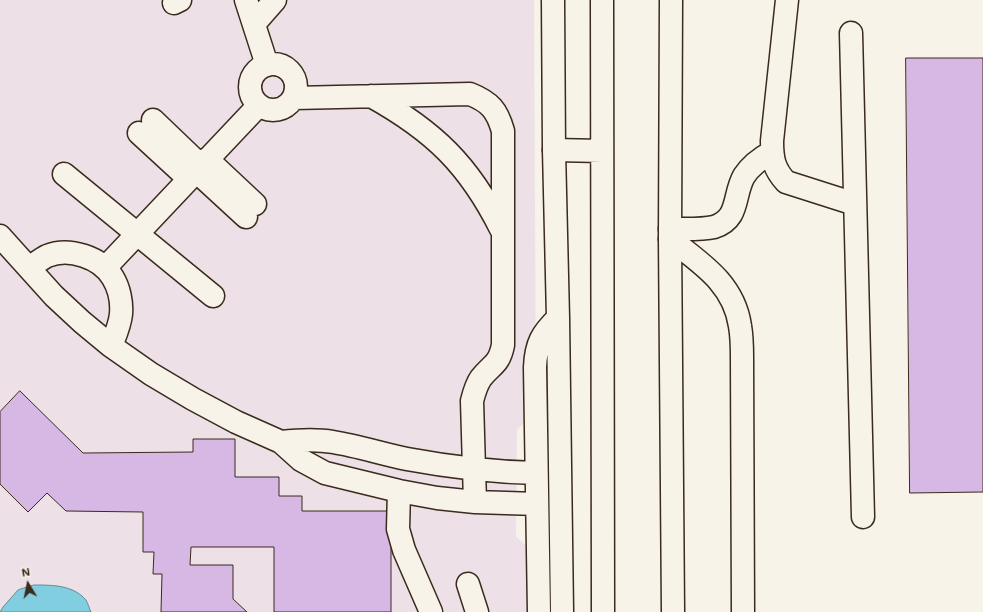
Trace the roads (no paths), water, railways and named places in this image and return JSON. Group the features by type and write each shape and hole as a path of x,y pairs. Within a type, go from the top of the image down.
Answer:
{"main road":[{"path":"246,0 267,65"},
{"path":"254,24 275,0"},
{"path":"553,0 554,150 562,612"},
{"path":"602,0 603,612"},
{"path":"671,0 670,234 673,612"},
{"path":"787,0 772,152 774,164 778,174 786,182 855,204"},
{"path":"851,33 863,517"},
{"path":"275,64 289,70 294,76 296,83 294,98 283,108 276,110 268,110 259,105 255,102 251,95 251,80 254,73 267,65 275,64"},
{"path":"294,98 470,94 482,99 492,107 500,118 503,131 504,345 502,354 497,362 481,378 475,389 472,401 475,502"},
{"path":"371,96 415,123 450,153 471,178 488,205 503,234"},
{"path":"105,268 259,105"},
{"path":"146,127 251,211"},
{"path":"554,150 602,151"},
{"path":"670,234 709,228 721,224 726,220 734,209 737,194 744,177 755,163 772,152"},
{"path":"64,174 213,296"},
{"path":"670,234 712,272 722,284 734,304 740,327 742,366 743,612"},
{"path":"0,236 60,301 111,346 151,374 193,399 236,422 281,442 301,460 325,473 399,491 437,498 475,502 537,504"},
{"path":"29,268 47,256 62,253 78,254 92,259 105,268 113,278 121,301 121,314 111,346"},
{"path":"539,612 536,474 536,353 540,339 558,318"},
{"path":"281,442 314,440 333,442 434,464 473,470 536,474"},
{"path":"350,480 358,448"},
{"path":"399,491 398,529 404,550 431,612"},
{"path":"468,584 477,612"}],"water":[{"path":"34,585 62,587 75,591 86,600 91,612 0,612 18,590"}]}
